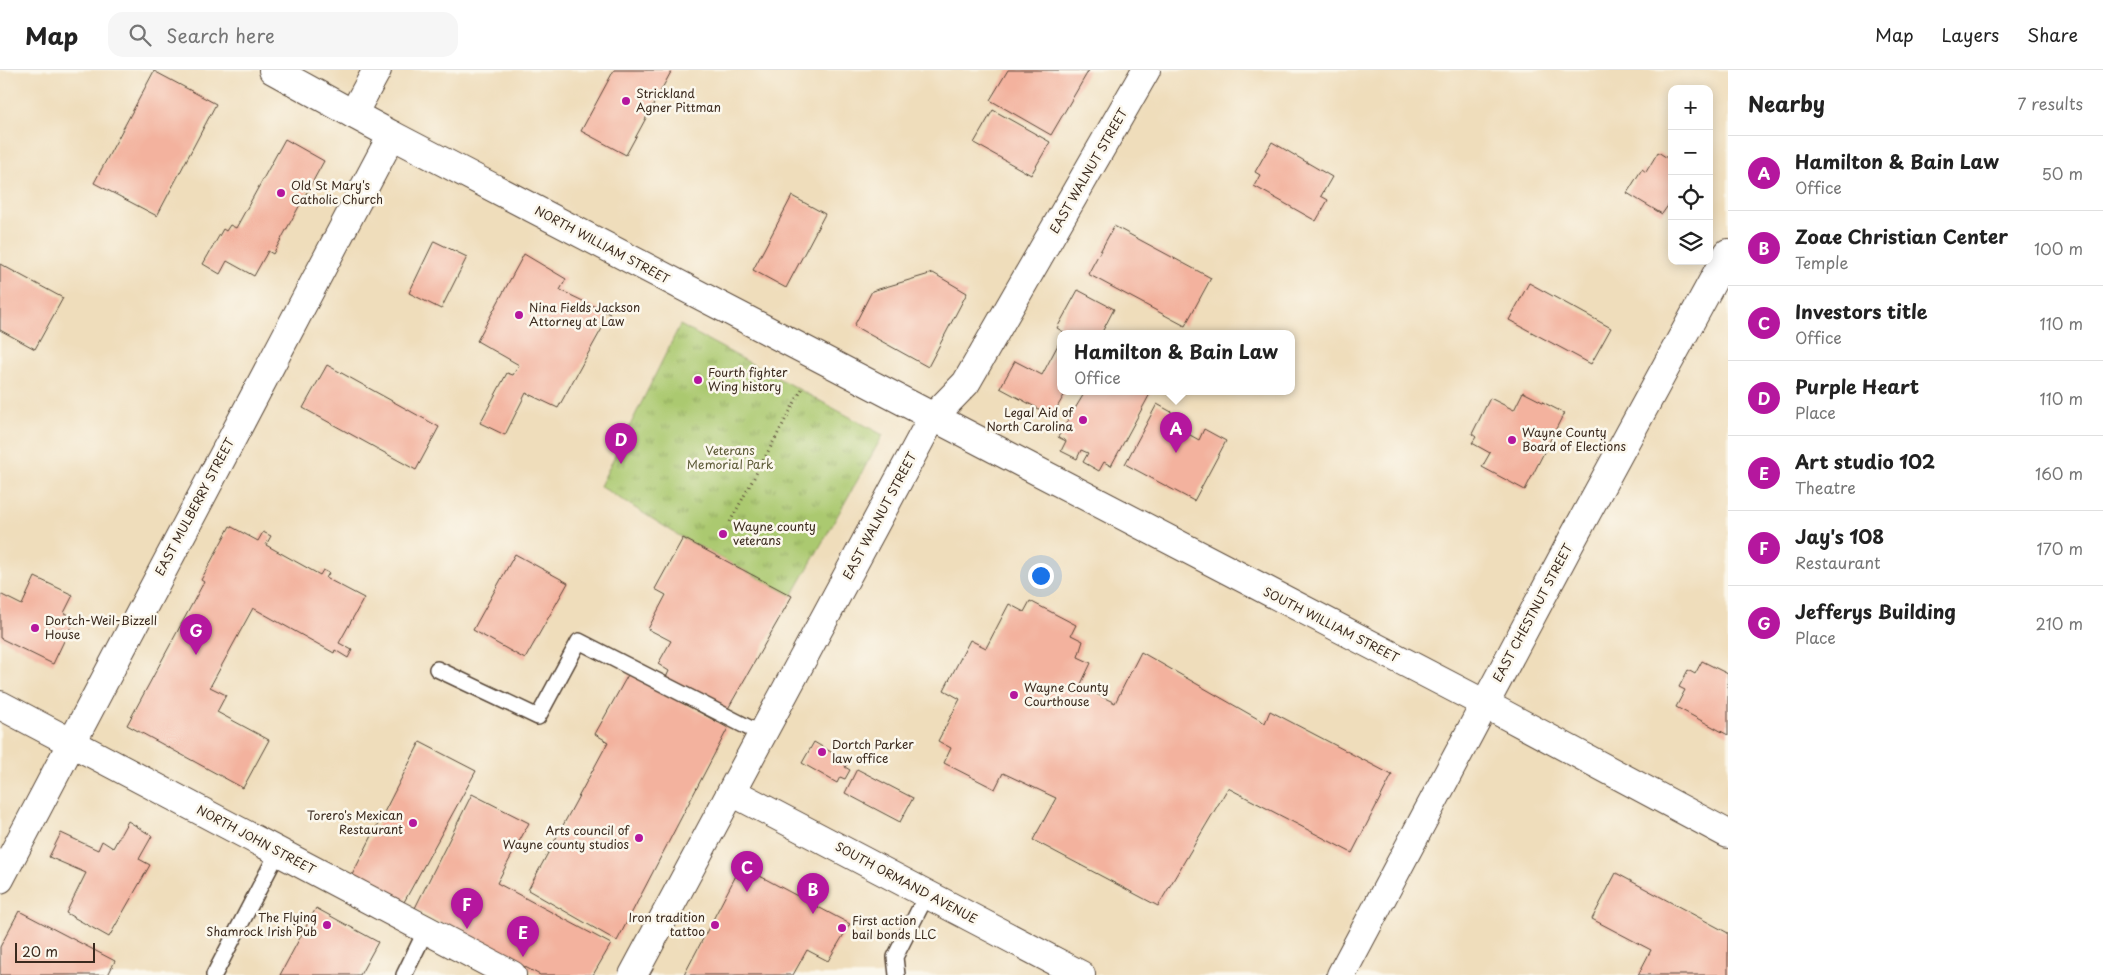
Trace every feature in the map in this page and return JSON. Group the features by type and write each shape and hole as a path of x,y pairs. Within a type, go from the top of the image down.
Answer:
{"street":[{"name":"NORTH WILLIAM STREET","path":"273,70 392,135 932,418"},
{"path":"353,114 376,70"},
{"name":"EAST WALNUT STREET","path":"633,975 932,418 966,383 1146,70"},
{"name":"EAST MULBERRY STREET","path":"0,880 392,135"},
{"name":"EAST CHESTNUT STREET","path":"1341,975 1728,253"},
{"name":"SOUTH WILLIAM STREET","path":"932,418 1485,704 1728,834"},
{"name":"NORTH JOHN STREET","path":"0,705 512,975"},
{"name":"SOUTH ORMAND AVENUE","path":"732,792 1081,975"}],"lane":[{"path":"437,669 538,717 579,641 763,735"},
{"path":"214,975 278,852"},
{"path":"897,975 895,957 927,894"},
{"path":"404,975 426,930"}],"path":[{"path":"730,522 803,387"}],"green space":[{"name":"Veterans Memorial Park","path":"680,325 883,435 792,596 683,538 600,486"}],"building":[{"name":"Strickland Agner Pittman","path":"614,70 672,70 626,155 581,131"},
{"path":"1008,70 1089,70 1051,135 990,100"},
{"path":"154,71 216,104 157,216 94,183"},
{"path":"993,110 1050,142 1031,175 974,143"},
{"name":"Old St Mary's Catholic Church","path":"285,139 324,161 273,254 268,251 254,276 227,261 220,274 203,264 223,229 226,231 230,225 236,228"},
{"path":"1272,142 1332,177 1321,196 1328,200 1316,221 1254,186 1260,175 1255,172"},
{"path":"1658,152 1668,158 1668,206 1662,214 1627,193 1642,169 1646,172"},
{"path":"792,196 825,214 786,288 753,270"},
{"path":"1114,226 1211,278 1185,326 1088,274"},
{"path":"434,241 467,257 441,309 409,293"},
{"path":"524,254 566,279 560,290 610,314 558,408 526,393 505,435 480,423 507,373 513,375 519,365 477,341"},
{"path":"0,264 63,298 35,349 0,330"},
{"path":"933,273 967,293 928,367 854,326 872,291"},
{"path":"1529,283 1611,328 1591,364 1509,320"},
{"path":"1078,290 1114,309 1103,330 1060,330 1057,328"},
{"path":"1057,347 1057,395 1064,395 1052,416 1000,388 1015,361 1042,375"},
{"path":"327,365 439,427 416,470 303,408"},
{"name":"Wayne County Board of Elections","path":"1523,392 1564,413 1525,490 1482,467 1490,453 1472,443 1476,437 1472,434 1490,398 1514,410"},
{"path":"1083,395 1149,395 1111,466 1104,462 1099,471 1083,462 1088,453 1081,450 1077,459 1061,451 1066,441 1058,437"},
{"path":"1157,404 1186,420 1181,430 1199,440 1204,429 1226,441 1194,501 1125,464"},
{"path":"230,526 258,541 263,532 271,536 266,545 320,575 323,570 329,573 326,578 364,598 339,643 352,650 348,658 335,650 334,653 253,608 210,687 226,695 217,712 269,740 243,788 127,725 204,582 201,580"},
{"path":"683,538 792,596 725,714 664,682 669,671 658,664 671,641 648,629 666,595 655,589"},
{"path":"515,554 568,583 525,659 473,630"},
{"name":"Dortch-Weil-Bizzell House","path":"35,577 73,595 64,613 75,618 53,664 0,638 0,594 22,605"},
{"path":"1030,601 1076,625 1071,635 1083,641 1078,657 1091,663 1080,686 1115,703 1141,652 1265,723 1270,711 1392,775 1352,853 1228,788 1158,906 1033,840 1056,798 1003,773 995,789 944,763 951,748 938,741 960,699 944,690 970,640 986,648 1009,604 1024,612"},
{"path":"1702,661 1728,674 1728,735 1676,707 1685,690 1679,687 1688,670 1695,674"},
{"path":"629,673 728,728 617,941 528,890 608,742 595,734"},
{"name":"Torero's Mexican Restaurant","path":"420,742 476,771 404,902 352,875"},
{"path":"814,742 848,762 845,767 850,770 845,779 840,777 837,783 802,763"},
{"path":"857,769 913,798 900,822 845,793"},
{"path":"472,794 529,823 497,883 611,944 593,975 540,975 415,908"},
{"path":"128,821 152,836 139,859 150,865 109,937 66,913 86,873 49,857 61,833 98,850 102,841 113,848"},
{"path":"741,866 850,924 828,961 807,950 793,975 684,975"},
{"path":"1616,873 1728,933 1728,975 1638,975 1651,950 1592,919"},
{"name":"The Flying Shamrock Irish Pub","path":"316,908 378,942 360,975 280,975"},
{"path":"19,911 115,961 108,975 0,975 0,947"}],"place":[{"name":"Strickland Agner Pittman","path":"626,101"},
{"name":"Old St Mary's Catholic Church","path":"281,193"},
{"name":"Nina Fields Jackson Attorney at Law","path":"519,315"},
{"name":"Fourth fighter Wing history","path":"698,380"},
{"name":"Legal Aid of North Carolina","path":"1083,420"},
{"name":"Wayne County Board of Elections","path":"1512,440"},
{"name":"Hamilton & Bain Law","path":"1176,453"},
{"name":"Purple Heart","path":"621,464"},
{"name":"Wayne county veterans","path":"723,534"},
{"name":"Dortch-Weil-Bizzell House","path":"35,628"},
{"name":"Jefferys Building","path":"196,655"},
{"name":"Wayne County Courthouse","path":"1014,695"},
{"name":"Dortch Parker law office","path":"822,752"},
{"name":"Torero's Mexican Restaurant","path":"413,823"},
{"name":"Arts council of Wayne county studios","path":"639,838"},
{"name":"Investors title","path":"747,892"},
{"name":"Zoae Christian Center","path":"813,914"},
{"name":"The Flying Shamrock Irish Pub","path":"327,925"},
{"name":"Iron tradition tattoo","path":"715,925"},
{"name":"First action bail bonds LLC","path":"842,928"},
{"name":"Jay's 108","path":"467,929"},
{"name":"Art studio 102","path":"523,957"}]}
